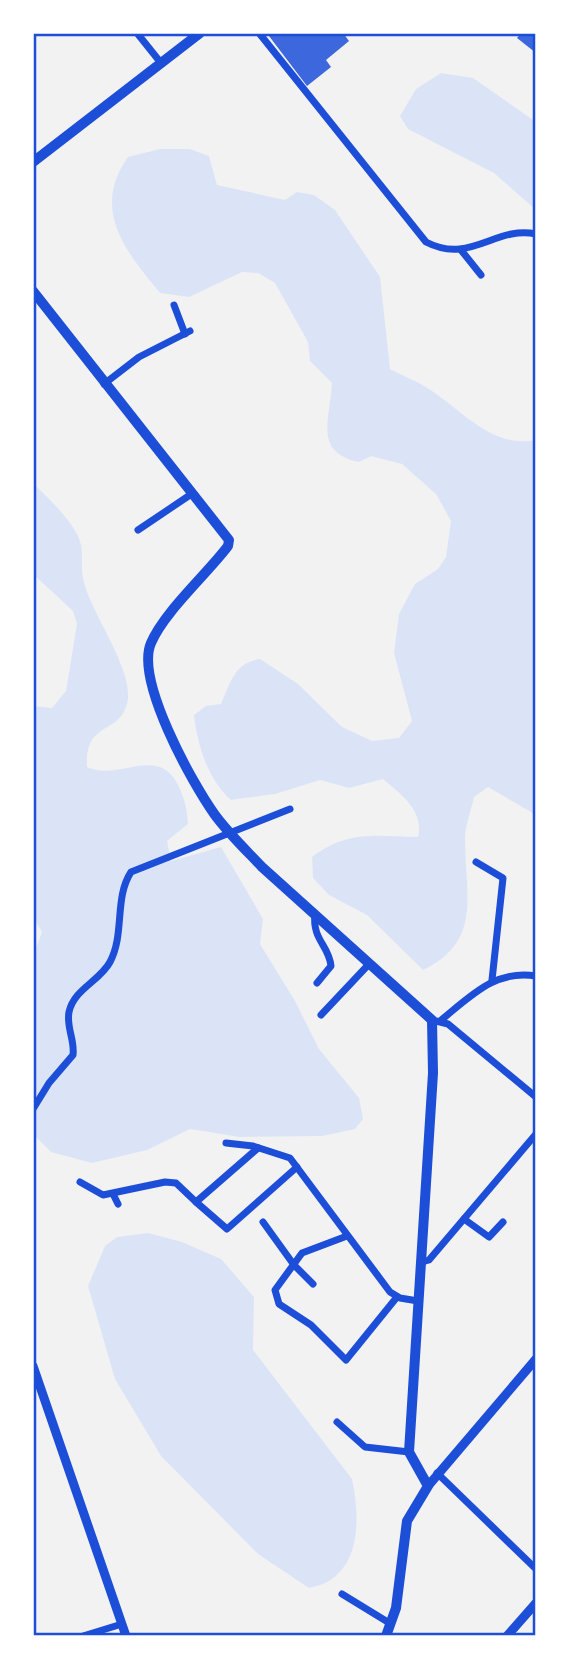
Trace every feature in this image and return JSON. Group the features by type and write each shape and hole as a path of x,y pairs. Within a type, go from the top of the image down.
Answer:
{"main road":[{"path":"33,162 200,33"},
{"path":"33,291 104,385 226,535 228,546 153,639 147,658 150,679 175,741 215,815 262,867 436,1021 409,1452 428,1486 407,1521 391,1624 386,1636"}],"street":[{"path":"137,33 162,63"},
{"path":"259,33 419,236 446,250 461,250 516,234 536,234"},
{"path":"461,250 481,275"},
{"path":"104,385 139,358 187,333 174,305"},
{"path":"138,530 193,493"},
{"path":"33,1109 49,1083 73,1055 68,1020 71,1004 112,958 121,926 124,888 128,875 134,869 290,809"},
{"path":"476,862 503,878 492,980"},
{"path":"315,914 317,939 330,958 331,966 317,983"},
{"path":"321,1015 370,963"},
{"path":"436,1021 492,980 520,974 536,976"},
{"path":"436,1021 447,1024 535,1094"},
{"path":"422,1262 429,1259 536,1134"},
{"path":"226,1143 283,1153 297,1167 390,1292 397,1297 418,1301"},
{"path":"196,1202 258,1148"},
{"path":"80,1182 103,1195 176,1183 227,1229 297,1167"},
{"path":"113,1194 118,1205"},
{"path":"464,1219 489,1237 503,1222"},
{"path":"263,1222 294,1265 313,1284"},
{"path":"347,1236 310,1248 275,1290 279,1304 310,1325 344,1360 397,1297"},
{"path":"428,1486 536,1359"},
{"path":"33,1366 126,1636"},
{"path":"337,1422 365,1447 409,1452"},
{"path":"437,1473 536,1569"},
{"path":"342,1594 391,1624"},
{"path":"507,1636 536,1603"},
{"path":"83,1636 122,1624"}],"shaded area":[{"path":"441,73 473,78 536,122 536,210 494,173 408,129 400,116 416,89"},
{"path":"160,149 190,149 209,156 217,185 285,200 297,192 314,195 335,210 380,277 390,369 420,383 478,426 492,433 505,439 536,440 536,815 488,787 474,797 465,834 468,897 463,930 455,945 442,959 423,970 367,915 329,895 313,878 312,857 337,842 362,836 418,837 418,819 410,804 383,779 349,788 320,780 275,794 231,800 216,782 205,761 194,715 206,706 221,704 239,669 260,659 298,684 342,727 372,741 399,738 412,721 394,653 399,614 415,584 438,569 446,557 451,521 436,494 402,464 371,456 359,462 335,451 328,433 332,383 310,361 308,342 275,283 258,273 242,272 189,297 160,293 147,277 117,229 112,194 117,176 128,157"},
{"path":"33,483 64,515 78,536 87,592 125,675 128,691 123,714 91,742 87,767 112,770 150,765 161,767 171,774 183,796 188,824 167,841 171,861 221,847 263,919 260,944 295,1001 319,1049 359,1098 363,1119 355,1129 322,1136 240,1137 190,1129 147,1150 92,1163 51,1152 33,1134 33,956 42,932 33,917 33,706 52,708 66,691 77,624 73,611 33,574"},
{"path":"148,1233 182,1242 221,1259 254,1297 253,1350 352,1479 356,1512 353,1546 348,1561 339,1573 326,1582 309,1588 258,1554 161,1456 115,1379 88,1286 105,1246 117,1237"}],"building":[{"path":"273,33 343,33 349,41 326,60 331,67 307,86 269,36"},
{"path":"521,33 536,33 536,53 517,38"}]}
